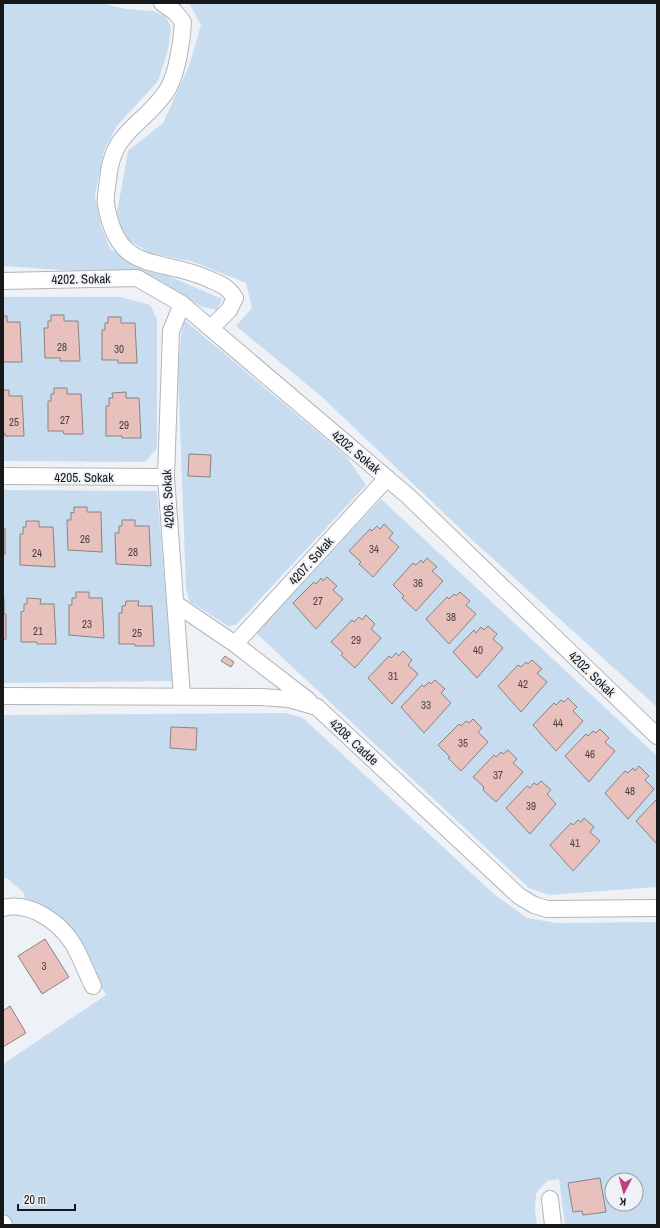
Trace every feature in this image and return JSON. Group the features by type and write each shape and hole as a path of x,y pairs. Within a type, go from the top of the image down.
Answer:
{"street":[{"path":"162,3 175,12 184,22 182,44 178,59 167,91 139,122 122,136 114,151 109,170 106,203 120,244 129,254 142,260 203,276 228,288 235,298 229,310 211,328"},
{"name":"4202. Sokak","path":"3,281 137,278 182,304 408,496 657,736"},
{"name":"4206. Sokak","path":"182,304 171,331 166,477 182,696"},
{"name":"4205. Sokak","path":"3,476 166,477"},
{"name":"4207. Sokak","path":"236,644 387,478"},
{"path":"176,604 236,644 317,707"},
{"name":"4208. Cadde","path":"3,696 182,696 289,699 317,707 519,896 534,905 547,909 657,908"},
{"path":"3,908 14,905 31,910 56,924 72,943 93,986"},
{"path":"550,1199 553,1225"}],"shaded area":[{"path":"3,3 101,3 126,9 153,11 165,16 171,27 168,50 158,81 116,127 104,151 95,195 101,226 110,249 122,256 222,299 217,310 203,307 161,284 93,272 3,266"},
{"path":"189,3 657,3 657,707 469,537 322,397 236,326 252,308 246,283 194,262 150,253 123,237 117,213 128,151 163,123 189,66 201,25"},
{"path":"3,297 120,297 150,305 157,319 157,448 145,462 3,461"},
{"path":"183,319 346,456 366,485 236,625 228,626 189,601 186,588 178,370"},
{"path":"3,490 157,491 173,681 3,683"},
{"path":"381,499 657,756 657,887 549,895 529,888 256,633"},
{"path":"285,713 303,718 495,895 527,918 557,923 657,922 657,1225 565,1225 559,1179 547,1181 536,1193 535,1210 537,1225 12,1225 3,1210 3,1064 106,995 70,929 25,901 24,893 7,878 3,878 3,715"}],"building":[{"path":"51,315 64,315 64,321 78,321 80,361 60,361 60,358 45,358 44,328 48,328 48,321 51,321"},
{"path":"3,316 7,316 7,322 20,322 22,362 3,362"},
{"path":"108,317 121,317 121,323 135,323 137,363 118,363 118,360 102,360 102,330 105,330 105,323 108,323"},
{"path":"54,388 67,388 67,394 81,394 83,434 64,434 63,431 48,431 48,401 51,401 51,394 54,394"},
{"path":"3,390 9,390 9,396 22,396 24,436 5,436 5,433 3,434"},
{"path":"126,392 126,398 139,398 141,438 106,436 106,406 109,406 109,398 113,398 112,393"},
{"path":"189,454 211,455 210,477 188,476"},
{"path":"74,507 87,507 87,512 101,512 102,552 68,550 67,520 71,520 71,512 74,513"},
{"path":"122,520 135,520 135,526 149,526 151,566 116,564 115,533 119,533 119,526 122,526"},
{"path":"26,521 39,521 39,527 53,527 55,567 20,565 20,534 23,534 23,527 26,527"},
{"path":"384,524 393,533 389,538 399,547 373,577 359,564 361,562 349,551 370,529 372,531 377,526 380,529"},
{"path":"3,529 5,529 5,554 3,554"},
{"path":"427,558 437,567 432,571 443,581 416,611 402,598 404,596 393,585 413,563 416,565 421,560 423,563"},
{"path":"327,577 337,586 333,590 343,599 316,629 293,603 314,582 316,584 321,578 323,581"},
{"path":"76,592 89,592 89,598 102,598 104,638 69,635 69,605 72,605 72,598 76,598"},
{"path":"460,592 470,601 466,605 476,614 449,644 426,619 447,597 449,599 454,594 456,596"},
{"path":"27,598 41,599 40,604 54,604 56,644 21,642 21,612 24,611 24,604 27,604"},
{"path":"3,599 4,614 6,614 6,639 3,639"},
{"path":"126,601 139,601 138,606 152,606 154,646 119,644 119,613 122,613 122,606 125,606"},
{"path":"366,615 375,624 371,629 381,638 355,668 341,655 343,653 331,642 352,620 354,622 359,617 362,620"},
{"path":"488,626 497,634 493,639 503,648 477,678 453,652 474,630 476,633 481,627 484,630"},
{"path":"403,651 412,660 408,665 418,674 392,704 368,678 389,656 391,658 396,653 399,656"},
{"path":"225,656 234,662 231,667 221,661"},
{"path":"532,660 542,669 537,673 547,682 521,712 498,686 518,665 521,667 526,662 528,664"},
{"path":"435,680 445,689 441,693 451,703 424,733 401,707 422,685 424,687 429,682 431,684"},
{"path":"568,698 577,707 573,711 583,721 556,751 533,725 554,703 556,705 561,700 564,702"},
{"path":"473,719 482,728 478,732 488,742 461,771 438,745 459,724 461,726 466,721 469,723"},
{"path":"171,727 197,728 196,750 170,748"},
{"path":"600,729 609,738 605,742 615,751 589,782 565,756 586,734 588,736 593,731 596,733"},
{"path":"508,750 517,759 513,763 523,772 496,802 483,790 484,787 473,777 494,755 496,757 501,752 503,754"},
{"path":"639,766 649,776 645,780 654,789 628,819 605,793 625,771 628,773 633,768 635,771"},
{"path":"541,781 551,790 547,794 556,804 530,834 506,808 527,786 530,788 534,783 537,785"},
{"path":"657,799 657,844 636,821"},
{"path":"584,818 594,827 590,832 600,841 573,871 550,845 571,823 573,825 578,820 581,822"},
{"path":"45,939 69,977 42,994 18,956"},
{"path":"10,1006 26,1033 3,1047 3,1011"},
{"path":"600,1178 604,1201 604,1212 606,1212 583,1215 582,1211 573,1212 568,1183"}]}
